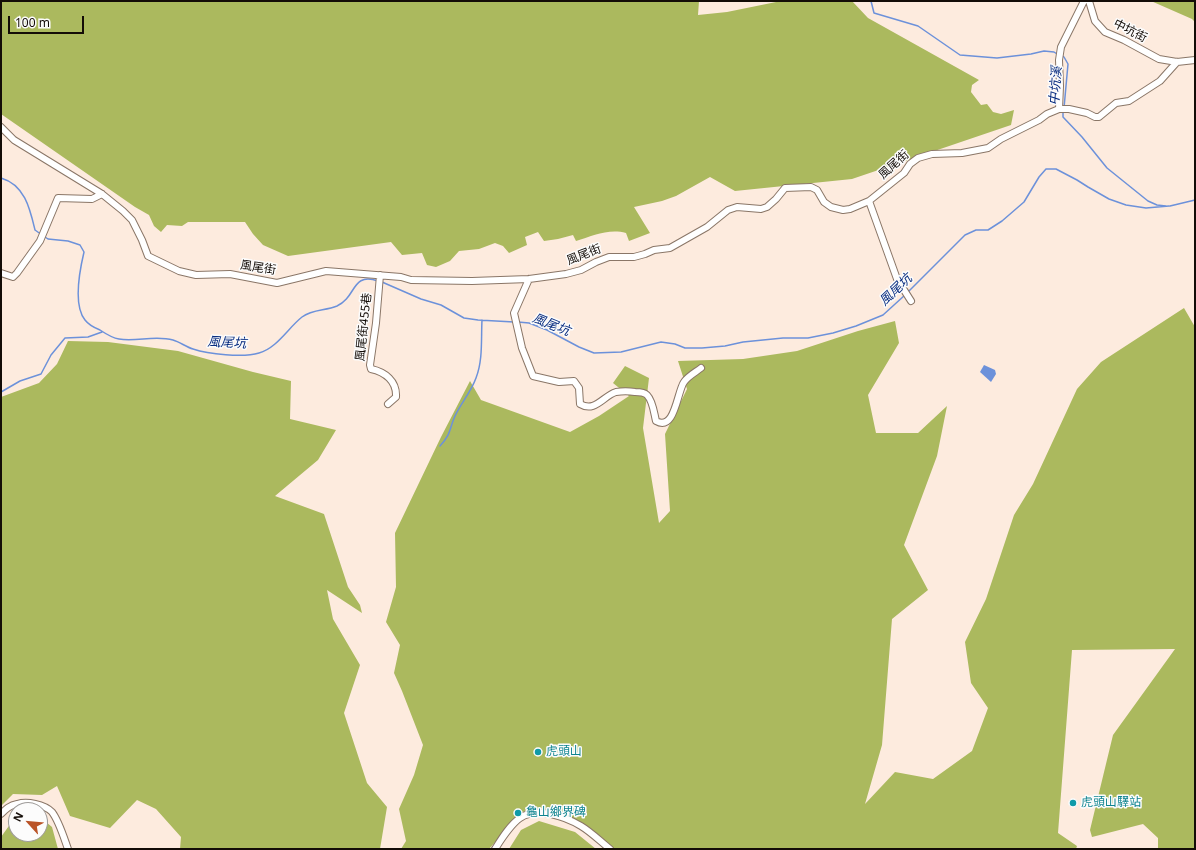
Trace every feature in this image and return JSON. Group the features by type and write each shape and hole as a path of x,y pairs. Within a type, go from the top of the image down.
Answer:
{"street":[{"path":"1058,109 1060,86 1058,60 1061,46 1084,1"},
{"name":"中坑街","path":"1089,1 1095,21 1106,32 1159,59 1177,62 1195,60"},
{"name":"風尾街","path":"1,127 14,140 102,194 132,220 148,256 179,271 196,275 230,274 277,283 326,271 380,277 401,277 411,280 529,280 581,270 609,257 634,257 654,250 670,248 707,227 728,210 737,207 761,209 767,207 776,200 785,188 811,187 817,190 822,199 828,205 839,210 850,209 869,201 904,173 910,164 918,158 932,154 962,153 988,148 1001,139 1058,109 1069,109 1099,117 1116,103 1130,101 1160,81 1177,62"},
{"path":"1,273 13,277 42,238 58,198 92,199 102,194"},
{"path":"869,201 897,279 911,301"},
{"name":"風尾街455巷","path":"380,277 376,323 370,365 371,369 388,376 393,383 396,397 388,404"},
{"path":"529,280 514,313 522,348 533,376 559,382 574,381 579,388 580,404 589,407 617,392 644,393 647,395 651,403 656,421 660,424 665,423 673,415 683,384 701,368"},
{"path":"1,814 8,807 17,803 40,805 51,812 64,836 68,849"},
{"path":"495,849 514,822 526,814 539,812 581,826 610,849"}],"green space":[{"path":"1,1 699,1 698,15 727,12 781,1 852,1 868,18 979,80 972,85 971,92 981,105 987,104 993,112 1001,114 1014,110 1011,125 852,179 735,191 710,177 676,196 662,201 634,207 650,233 629,241 626,233 613,231 601,233 576,241 573,235 544,241 538,232 525,237 527,245 509,253 503,246 495,243 479,249 459,251 450,261 436,267 427,265 422,253 402,255 391,242 288,256 263,245 245,222 188,222 182,226 167,225 161,232 154,226 149,215 135,207 1,114"},
{"path":"1151,1 1195,1 1195,22 1192,19"},
{"path":"1184,308 1195,327 1195,849 1158,849 1158,838 1143,824 1092,837 1090,830 1113,735 1175,649 1072,650 1058,833 1077,846 1076,849 614,849 584,826 554,812 528,809 520,814 489,849 401,849 406,841 399,809 414,775 423,745 394,673 400,645 386,622 396,587 395,533 441,437 470,381 481,400 570,432 599,416 629,396 613,383 625,366 649,378 643,428 659,523 670,511 665,434 687,389 678,361 743,359 797,351 858,331 895,321 899,343 868,395 876,433 918,433 947,406 937,456 904,545 928,590 892,619 882,745 865,804 895,772 933,779 972,751 988,708 971,683 965,642 986,599 1014,515 1033,484 1077,389 1101,362"},
{"path":"68,341 108,342 178,351 291,381 290,419 336,430 318,460 275,496 324,514 348,587 360,605 362,613 327,590 333,619 360,665 344,713 367,783 387,807 380,849 180,849 181,837 156,809 137,800 110,828 70,816 57,786 42,795 13,794 1,806 1,397 39,383 57,364"},
{"path":"539,821 575,832 596,849 509,849 521,830"},
{"path":"48,824 52,827 58,849 1,849 1,837 8,827 8,842 48,842"}],"water":[{"path":"984,365 995,370 996,374 991,382 980,372"}],"waterway":[{"name":"中坑溪","path":"871,1 874,13 918,26 960,55 997,58 1044,51 1054,52 1057,54"},
{"name":"中坑溪","path":"1061,55 1068,64 1064,108"},
{"name":"中坑溪","path":"1063,112 1063,117 1082,137 1107,168 1148,201 1157,205 1166,206"},
{"name":"風尾坑","path":"908,292 965,235 976,230 988,230 1002,221 1024,202 1039,177 1046,169 1056,169 1109,199 1126,205 1146,208 1169,206"},
{"name":"風尾坑","path":"1,178 9,181 21,192 31,214 35,230 42,235"},
{"name":"中坑溪","path":"1170,206 1195,200"},
{"name":"風尾坑","path":"45,237 48,239 68,241 80,245 84,252 79,277 78,296 81,313 85,320 90,324 109,336 116,338 125,340 152,338 166,339 176,341 199,351 216,354 244,355 259,353 271,347 306,314 337,306 343,302 358,283 363,280 369,279 378,281"},
{"name":"風尾坑","path":"382,282 421,299 441,305 464,318 514,322"},
{"name":"風尾坑","path":"518,322 529,323 547,330 579,347 594,353 621,352 661,342 675,344 685,348 702,348 783,338 808,338 833,333 856,326 883,315 905,295"},
{"path":"440,446 444,442 455,416 476,378 481,357 482,320"},
{"path":"1,392 20,381 41,374 51,355 65,338 88,337 102,332"}],"place":[{"name":"虎頭山","path":"538,752"},
{"name":"虎頭山驛站","path":"1073,803"},
{"name":"龜山鄉界碑","path":"518,813"}]}
